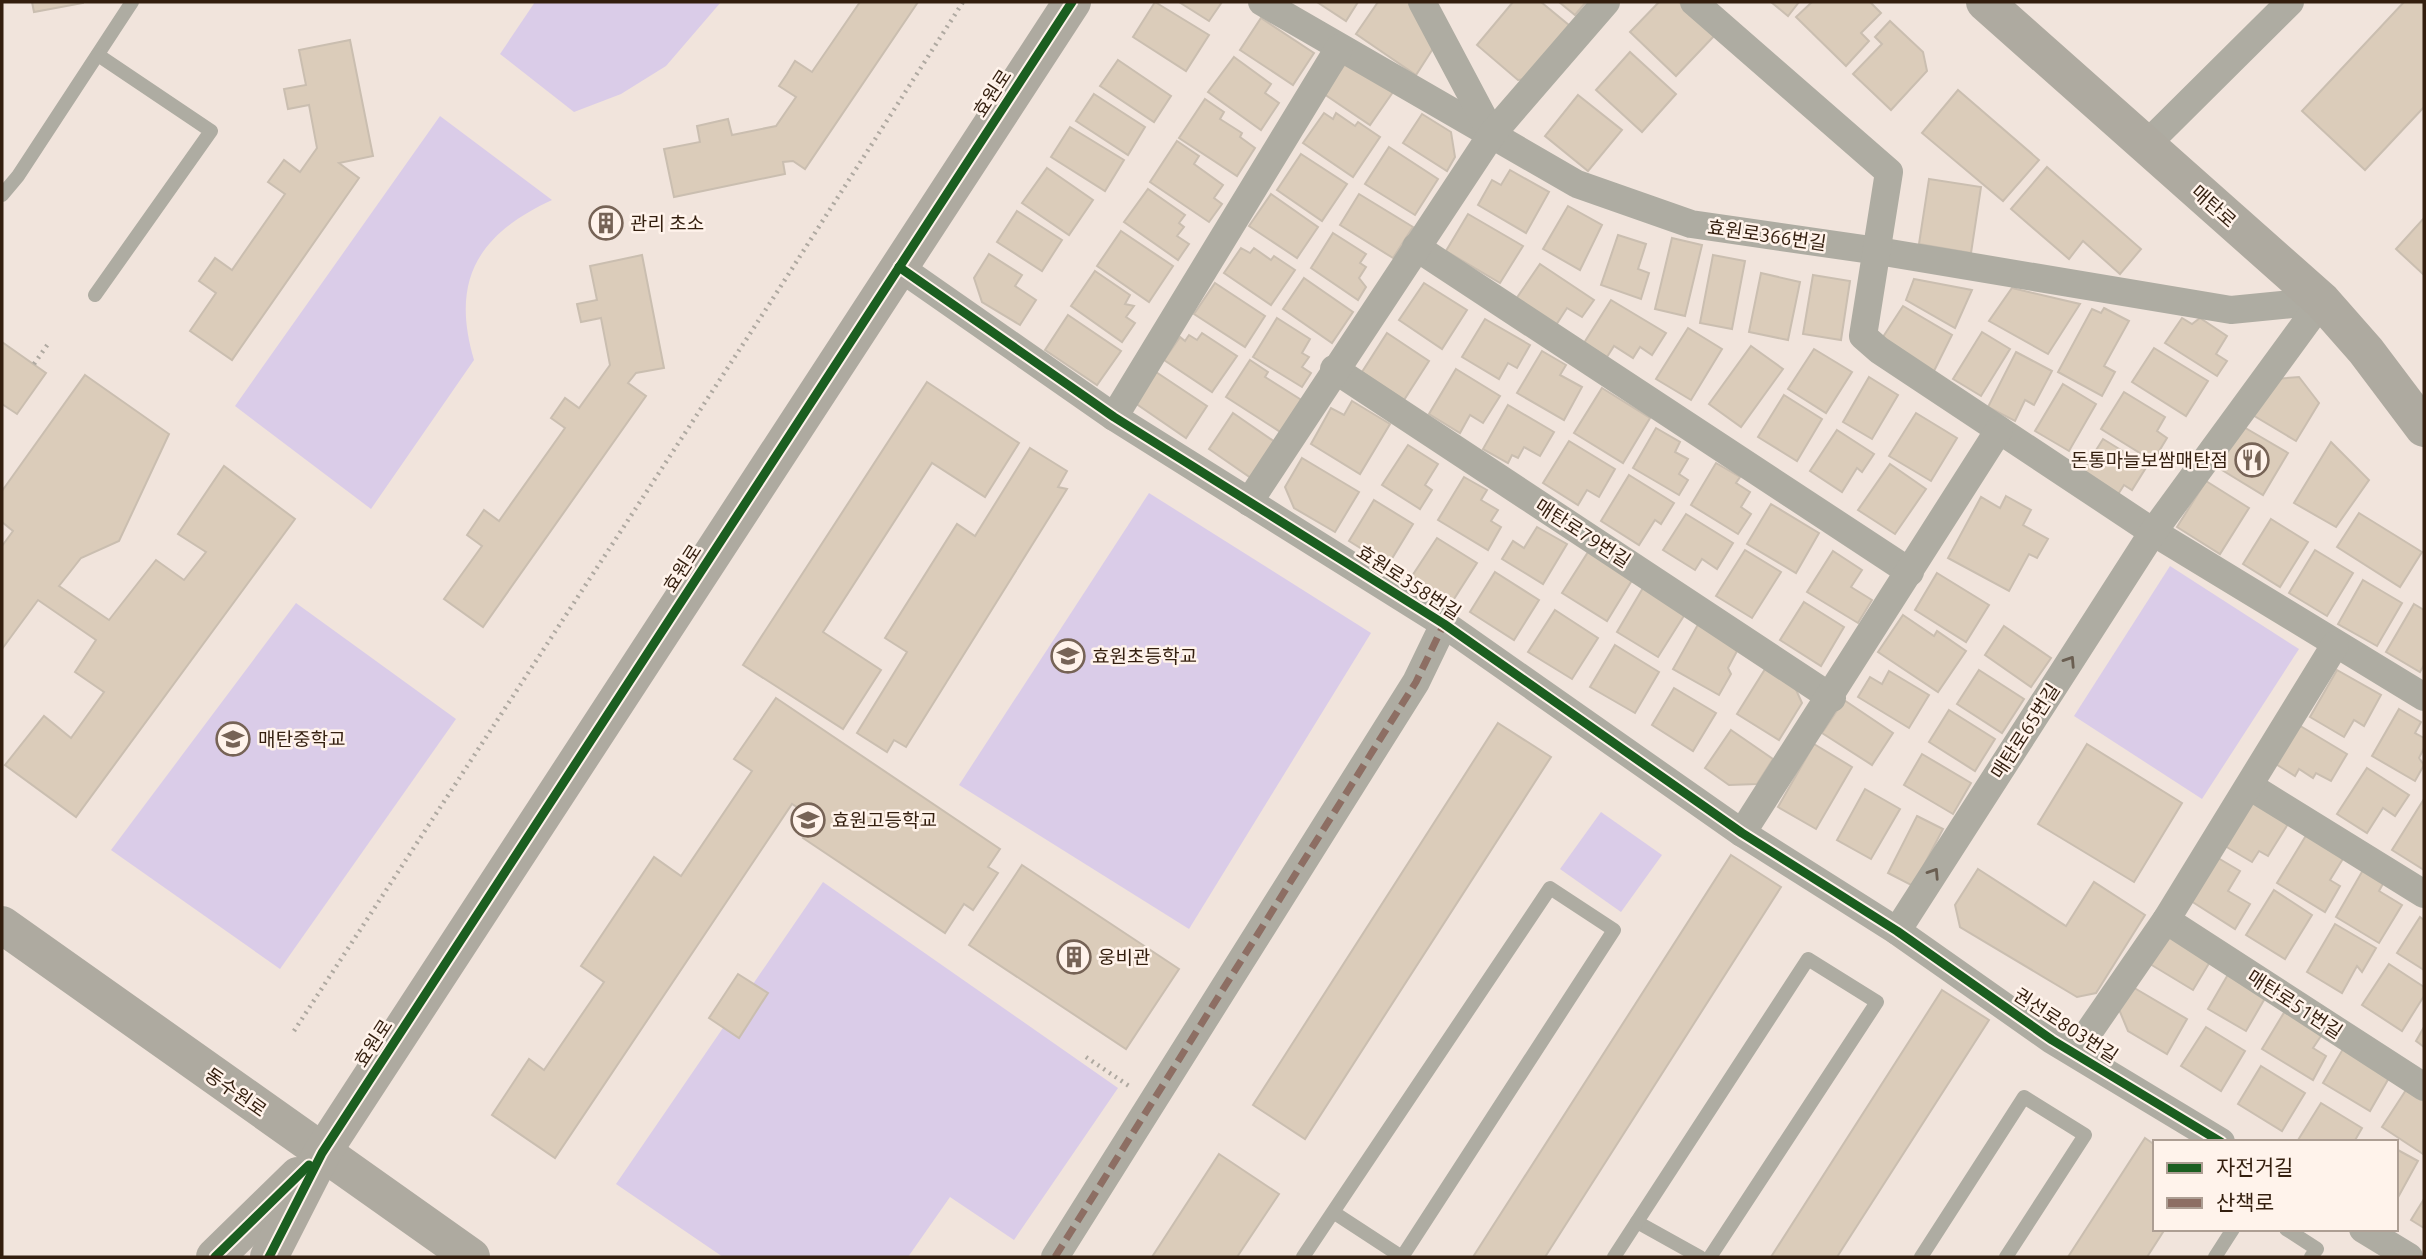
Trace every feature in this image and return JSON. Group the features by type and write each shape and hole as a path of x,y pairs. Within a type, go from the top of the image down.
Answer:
{"street":[{"name":"효원로","path":"268,1257 322,1153 1072,2"},
{"name":"효원로366번길","path":"1262,2 1577,184 1691,224 1878,251 2231,310 2322,301"},
{"path":"1422,2 1492,134"},
{"path":"1249,502 1334,369 1492,134 1606,2"},
{"path":"1694,2 1889,172 1863,336 1879,350 2153,532 2424,697"},
{"name":"매탄로","path":"1985,2 2322,301 2366,351 2424,428"},
{"path":"2146,145 2290,2"},
{"path":"1114,417 1339,48"},
{"path":"1416,247 1910,572"},
{"name":"효원로358번길","path":"899,267 1114,417 1444,624 1742,833 1897,931"},
{"name":"매탄로65번길","path":"1897,931 2153,532 2322,301"},
{"name":"매탄로79번길","path":"1334,369 1832,698"},
{"path":"1742,833 1832,698 1999,430"},
{"path":"1055,1257 1416,682 1444,624"},
{"path":"2075,1052 2166,920 2335,645"},
{"path":"2250,787 2424,894"},
{"name":"매탄로51번길","path":"2166,920 2424,1087"},
{"name":"동수원로","path":"2,925 471,1257"},
{"name":"권선로803번길","path":"1897,931 2052,1040 2218,1140"},
{"name":"효원로","path":"215,1257 322,1153"},
{"path":"2366,1231 2409,1257"}],"lane":[{"path":"2,195 132,2"},
{"path":"95,295 211,131 98,55"},
{"path":"1303,1257 1333,1212 1550,888 1614,930 1402,1257 1333,1212"},
{"path":"1614,1257 1808,959 1877,1002 1710,1257"},
{"path":"1921,1257 2024,1097 2085,1135 2006,1257"},
{"path":"1637,1222 1700,1257"},
{"path":"2215,1257 2231,1231"},
{"path":"2289,1231 2317,1249 2311,1257"}],"path":[{"path":"294,1031 771,303 963,2"},
{"path":"34,364 48,344"},
{"path":"1086,1057 1153,1102"}],"shaded area":[{"path":"535,2 721,2 666,66 621,94 574,112 500,54"},
{"path":"440,116 552,200 506,228 489,244 477,262 469,283 466,306 467,331 474,360 371,509 235,406"},
{"path":"1149,493 1371,633 1189,929 959,785"},
{"path":"2170,566 2299,649 2202,799 2074,716"},
{"path":"296,603 456,719 280,969 111,850"},
{"path":"1601,812 1662,855 1621,912 1560,869"},
{"path":"823,882 1118,1088 1014,1240 950,1197 908,1257 723,1257 616,1184"}],"building":[{"path":"32,2 83,2 83,3 34,12"},
{"path":"860,2 918,2 805,169 793,161 783,162 785,174 674,197 664,149 700,142 697,126 728,119 732,135 776,126 796,97 779,86 795,61 812,72"},
{"path":"1155,2 1209,35 1186,71 1133,37"},
{"path":"1179,2 1222,2 1209,21"},
{"path":"1317,2 1358,2 1346,21"},
{"path":"1378,2 1408,2 1434,47 1416,75 1356,34"},
{"path":"1513,2 1541,2 1570,26 1527,79 1518,80 1477,45"},
{"path":"1559,2 1586,2 1575,15"},
{"path":"1659,2 1679,2 1715,35 1676,76 1630,32"},
{"path":"1771,2 1799,2 1788,16"},
{"path":"1812,2 1870,2 1881,13 1861,33 1869,41 1846,66 1796,17"},
{"path":"2404,2 2424,2 2424,107 2365,170 2302,111"},
{"path":"1261,18 1314,53 1293,85 1240,50"},
{"path":"1890,21 1923,52 1927,71 1891,110 1853,74 1882,44 1875,37"},
{"path":"350,40 373,156 339,163 359,178 232,360 190,331 216,293 199,281 215,258 232,270 285,194 268,182 284,160 300,172 317,148 309,105 288,109 284,89 306,85 299,50"},
{"path":"1630,52 1676,94 1642,132 1596,90"},
{"path":"1234,57 1271,84 1265,93 1279,103 1261,130 1208,92"},
{"path":"1118,60 1171,96 1154,122 1100,86"},
{"path":"1348,60 1393,92 1370,125 1324,94"},
{"path":"1958,90 2039,160 2003,201 1922,133"},
{"path":"1094,94 1145,127 1128,155 1076,121"},
{"path":"1578,95 1622,130 1588,171 1545,136"},
{"path":"1205,99 1224,112 1220,119 1242,133 1240,137 1255,148 1237,176 1179,138"},
{"path":"1324,113 1333,119 1336,113 1355,126 1358,122 1380,137 1353,177 1303,143"},
{"path":"1422,114 1451,132 1455,157 1447,171 1403,143"},
{"path":"1070,127 1124,160 1105,191 1051,157"},
{"path":"1177,141 1199,156 1194,164 1223,185 1214,198 1222,204 1209,222 1150,182"},
{"path":"1389,147 1438,179 1415,215 1365,184"},
{"path":"1301,154 1347,184 1322,221 1277,190"},
{"path":"2047,167 2141,249 2120,274 2083,241 2069,259 2011,209"},
{"path":"1047,168 1093,200 1069,235 1022,203"},
{"path":"1510,170 1549,192 1526,233 1478,205 1492,180 1501,185"},
{"path":"1929,179 1981,187 1971,253 1919,244"},
{"path":"1148,189 1185,215 1179,223 1184,227 1177,236 1189,244 1178,260 1124,222"},
{"path":"1271,194 1318,227 1297,258 1249,226"},
{"path":"1359,194 1413,227 1393,258 1340,225"},
{"path":"1568,206 1602,225 1580,270 1543,249"},
{"path":"1017,211 1062,240 1042,271 997,242"},
{"name":"관리 초소","path":"613,212 616,232 599,235 595,214"},
{"path":"1468,214 1523,246 1500,283 1446,251"},
{"path":"2424,218 2424,275 2396,249"},
{"path":"1121,231 1173,266 1149,302 1097,266"},
{"path":"1333,233 1366,254 1360,263 1366,267 1359,278 1366,287 1358,300 1311,268"},
{"path":"1618,235 1646,244 1638,269 1649,273 1641,299 1601,285"},
{"path":"1672,238 1702,245 1685,316 1655,309"},
{"path":"1241,248 1250,253 1254,248 1271,260 1274,256 1295,270 1271,305 1224,273"},
{"path":"989,254 1022,275 1015,286 1036,300 1020,325 982,302 974,278"},
{"path":"642,255 664,368 636,373 628,383 646,396 483,627 444,599 482,546 467,535 484,510 499,521 565,428 551,418 565,398 579,408 610,365 601,318 581,322 577,304 597,300 590,266"},
{"path":"1713,255 1745,261 1732,329 1700,323"},
{"path":"1540,264 1594,300 1582,317 1567,308 1556,325 1516,299"},
{"path":"1095,271 1130,295 1125,304 1134,306 1126,317 1135,323 1122,342 1071,306"},
{"path":"1761,273 1800,282 1788,340 1749,332"},
{"path":"1813,275 1850,281 1841,340 1803,334"},
{"path":"1304,278 1353,312 1332,343 1283,309"},
{"path":"1914,279 1972,290 1955,328 1906,300"},
{"path":"1215,283 1265,316 1245,347 1194,314"},
{"path":"1424,283 1467,310 1442,349 1399,320"},
{"path":"2012,288 2080,304 2048,354 1989,321"},
{"path":"1611,300 1666,333 1652,355 1640,347 1633,358 1614,346 1607,357 1584,343"},
{"path":"1903,306 1952,335 1932,375 1881,340"},
{"path":"2104,308 2129,321 2104,366 2115,372 2102,396 2058,372 2092,309 2101,313"},
{"path":"1068,315 1121,351 1097,385 1045,350"},
{"path":"1277,318 1310,339 1302,353 1309,357 1302,367 1311,373 1302,387 1253,357"},
{"path":"2182,318 2192,324 2200,318 2227,336 2216,354 2227,361 2217,376 2165,343"},
{"path":"1485,319 1530,345 1517,368 1508,363 1499,379 1462,357"},
{"path":"1688,328 1722,349 1691,400 1656,379"},
{"path":"1982,332 2010,349 1981,396 1953,379"},
{"path":"1202,333 1237,356 1212,392 1164,360 1180,337 1185,341 1189,335 1197,340"},
{"path":"1387,333 1429,361 1404,400 1362,372"},
{"path":"2,342 46,373 17,414 2,404"},
{"path":"1751,346 1783,369 1741,427 1709,404"},
{"path":"2154,348 2208,381 2186,416 2132,382"},
{"path":"1814,349 1852,372 1826,413 1788,389"},
{"path":"1542,351 1566,365 1560,375 1582,387 1564,420 1517,393"},
{"path":"2016,352 2052,371 2034,405 2025,400 2015,421 1988,407"},
{"path":"1250,360 1268,372 1265,377 1303,401 1282,433 1226,397"},
{"path":"1456,369 1500,396 1483,423 1470,415 1460,433 1429,414"},
{"path":"1156,372 1207,406 1186,438 1135,403"},
{"path":"85,375 169,434 119,541 81,558 59,586 109,620 156,560 184,580 206,552 178,534 224,466 295,519 76,817 5,765 44,716 71,738 104,692 75,672 96,640 38,600 2,649 2,546 13,531 2,522 2,491"},
{"path":"1869,377 1898,395 1872,439 1843,422"},
{"path":"2299,377 2319,403 2296,441 2251,414 2274,379"},
{"path":"927,382 1019,443 985,497 932,463 823,632 881,670 843,729 743,665"},
{"path":"2063,384 2096,404 2069,451 2035,431"},
{"path":"1602,388 1650,418 1623,463 1574,433"},
{"path":"2124,392 2165,417 2157,431 2167,438 2153,461 2101,429"},
{"path":"1784,395 1822,419 1797,461 1758,437"},
{"path":"1352,401 1390,424 1360,474 1311,444 1331,408 1344,415"},
{"path":"1508,405 1554,432 1540,456 1524,447 1518,458 1512,455 1508,463 1483,449"},
{"path":"1233,413 1275,442 1251,478 1209,449"},
{"path":"1916,413 1957,438 1931,481 1889,456"},
{"path":"2242,426 2288,453 2263,495 2217,467"},
{"path":"1656,428 1680,442 1675,452 1688,459 1679,474 1688,480 1679,495 1633,468"},
{"path":"1837,430 1874,454 1862,472 1857,468 1842,492 1810,471"},
{"path":"2103,439 2147,466 2132,490 2124,485 2117,496 2081,474"},
{"path":"1569,441 1615,469 1599,497 1587,490 1578,505 1543,483"},
{"path":"2331,442 2369,480 2336,527 2294,503"},
{"path":"1408,445 1438,464 1425,485 1432,490 1420,509 1382,485"},
{"path":"1030,448 1067,471 1058,487 1067,489 906,747 894,740 887,752 857,733 907,652 885,638 957,524 975,536"},
{"path":"1302,458 1359,492 1335,532 1294,508 1285,487"},
{"path":"1716,463 1740,477 1736,483 1750,492 1741,507 1751,514 1738,534 1691,505"},
{"path":"1890,464 1926,489 1895,534 1858,510"},
{"path":"1629,475 1674,503 1661,524 1655,520 1639,545 1601,521"},
{"path":"1464,477 1487,490 1481,500 1498,510 1491,521 1501,527 1488,550 1438,520"},
{"path":"2206,481 2249,508 2220,554 2177,527"},
{"path":"2006,496 2031,510 2023,525 2048,539 2037,558 2029,554 2009,591 1948,558 1981,497 2000,508"},
{"path":"1374,500 1413,524 1388,565 1349,541"},
{"path":"1771,504 1819,533 1796,573 1747,544"},
{"path":"2359,513 2422,552 2400,587 2337,547"},
{"path":"1686,514 1733,543 1717,569 1702,559 1695,570 1663,550"},
{"path":"2271,519 2308,542 2280,587 2243,564"},
{"path":"1537,527 1567,544 1543,584 1502,559 1513,541 1524,548"},
{"path":"1437,538 1477,563 1452,602 1412,576"},
{"path":"1590,549 1634,577 1607,621 1562,593"},
{"path":"1745,550 1781,572 1752,618 1716,596"},
{"path":"2315,550 2353,573 2327,616 2289,593"},
{"path":"1833,551 1862,570 1851,587 1872,600 1858,623 1807,592"},
{"path":"1495,572 1539,600 1514,640 1470,612"},
{"path":"1937,573 1989,605 1966,642 1915,610"},
{"path":"2363,580 2402,603 2377,646 2338,624"},
{"path":"1643,588 1685,614 1658,657 1617,632"},
{"path":"1804,602 1844,627 1821,666 1780,640"},
{"path":"2414,604 2424,610 2424,665 2420,672 2386,652"},
{"path":"1555,610 1598,638 1572,679 1528,652"},
{"path":"1903,615 1934,636 1937,631 1966,651 1938,692 1878,652"},
{"path":"1700,621 1737,651 1728,668 1731,674 1719,695 1673,669"},
{"path":"2004,626 2051,658 2031,687 1985,655"},
{"path":"1615,645 1659,672 1635,713 1590,687"},
{"path":"1767,666 1793,683 1802,703 1779,740 1737,714"},
{"path":"1979,670 2024,699 2002,733 1957,704"},
{"path":"2337,670 2381,695 2364,726 2354,720 2344,737 2310,717"},
{"path":"1889,671 1929,695 1909,728 1858,697 1870,677 1882,684"},
{"path":"1674,688 1716,713 1693,751 1652,725"},
{"path":"776,698 1000,849 988,867 998,873 973,910 964,904 945,933 803,838 815,819 792,804 555,1158 492,1115 529,1059 544,1070 604,982 581,966 654,857 681,876 752,771 734,759"},
{"path":"1844,700 1893,733 1872,765 1822,733"},
{"path":"2399,709 2421,722 2415,733 2424,738 2424,748 2419,758 2424,765 2415,781 2372,756"},
{"path":"1949,710 1995,739 1975,771 1929,742"},
{"path":"1498,723 1551,757 1305,1139 1253,1105"},
{"path":"2297,724 2347,754 2331,781 2316,773 2313,778 2299,769 2295,776 2274,763"},
{"path":"1731,730 1773,759 1757,784 1729,785 1705,768"},
{"path":"1814,744 1852,767 1816,829 1778,807"},
{"path":"2087,744 2182,803 2134,882 2038,824"},
{"path":"1922,754 1971,783 1953,814 1904,785"},
{"path":"2367,768 2409,795 2395,816 2383,808 2367,833 2337,814"},
{"path":"1865,789 1900,809 1871,859 1837,840"},
{"path":"2424,799 2424,870 2392,850"},
{"path":"2252,802 2288,824 2268,856 2259,851 2252,862 2225,846"},
{"path":"1917,816 1943,829 1913,886 1888,873"},
{"path":"2307,834 2344,857 2330,880 2340,886 2325,912 2277,883"},
{"path":"1731,855 1781,887 1545,1257 1473,1257"},
{"path":"2218,858 2240,871 2228,891 2250,904 2235,929 2191,901"},
{"name":"웅비관","path":"1022,865 1179,969 1126,1049 969,945"},
{"path":"1978,869 2066,926 2094,882 2145,915 2096,993 2077,997 1960,927 1955,905"},
{"path":"2363,870 2384,882 2379,891 2402,905 2379,943 2336,917"},
{"path":"2274,890 2312,915 2285,959 2246,935"},
{"path":"2420,917 2424,920 2424,970 2397,953"},
{"path":"2335,924 2376,948 2362,972 2357,966 2342,993 2307,972"},
{"path":"2171,929 2214,955 2193,990 2150,964"},
{"path":"2389,964 2424,987 2424,996 2402,1031 2362,1005"},
{"path":"2230,971 2268,993 2246,1031 2208,1009"},
{"path":"738,974 768,993 739,1038 709,1018"},
{"path":"2131,986 2187,1019 2167,1054 2128,1031 2118,1007"},
{"path":"1942,990 1989,1020 1837,1257 1771,1257"},
{"path":"2288,1006 2321,1036 2313,1048 2326,1056 2313,1080 2262,1049"},
{"path":"2206,1027 2245,1051 2221,1091 2181,1066"},
{"path":"2424,1027 2424,1047 2416,1041"},
{"path":"2343,1049 2390,1076 2370,1111 2323,1083"},
{"path":"2261,1066 2305,1093 2282,1131 2238,1104"},
{"path":"2408,1087 2424,1098 2423,1154 2382,1127"},
{"path":"2321,1103 2362,1128 2355,1140 2298,1140"},
{"path":"2145,1138 2153,1144 2153,1231 2164,1231 2147,1257 2068,1257"},
{"path":"2398,1150 2418,1161 2398,1197"},
{"path":"1219,1154 1279,1194 1237,1257 1152,1257"},
{"path":"2424,1199 2424,1228 2411,1220"}],"marked path":[{"path":"1055,1257 1416,682 1444,624"}],"cycle path":[{"path":"269,1257 322,1153 1072,2"},
{"path":"899,267 1114,417 1444,624 1742,833 1897,931 2052,1040 2218,1140"},
{"path":"215,1257 309,1165"}],"place":[{"name":"관리 초소","path":"606,223"},
{"name":"돈통마늘보쌈매탄점","path":"2252,460"},
{"name":"효원초등학교","path":"1068,656"},
{"name":"매탄중학교","path":"233,739"},
{"name":"효원고등학교","path":"808,820"},
{"name":"웅비관","path":"1074,957"}]}
